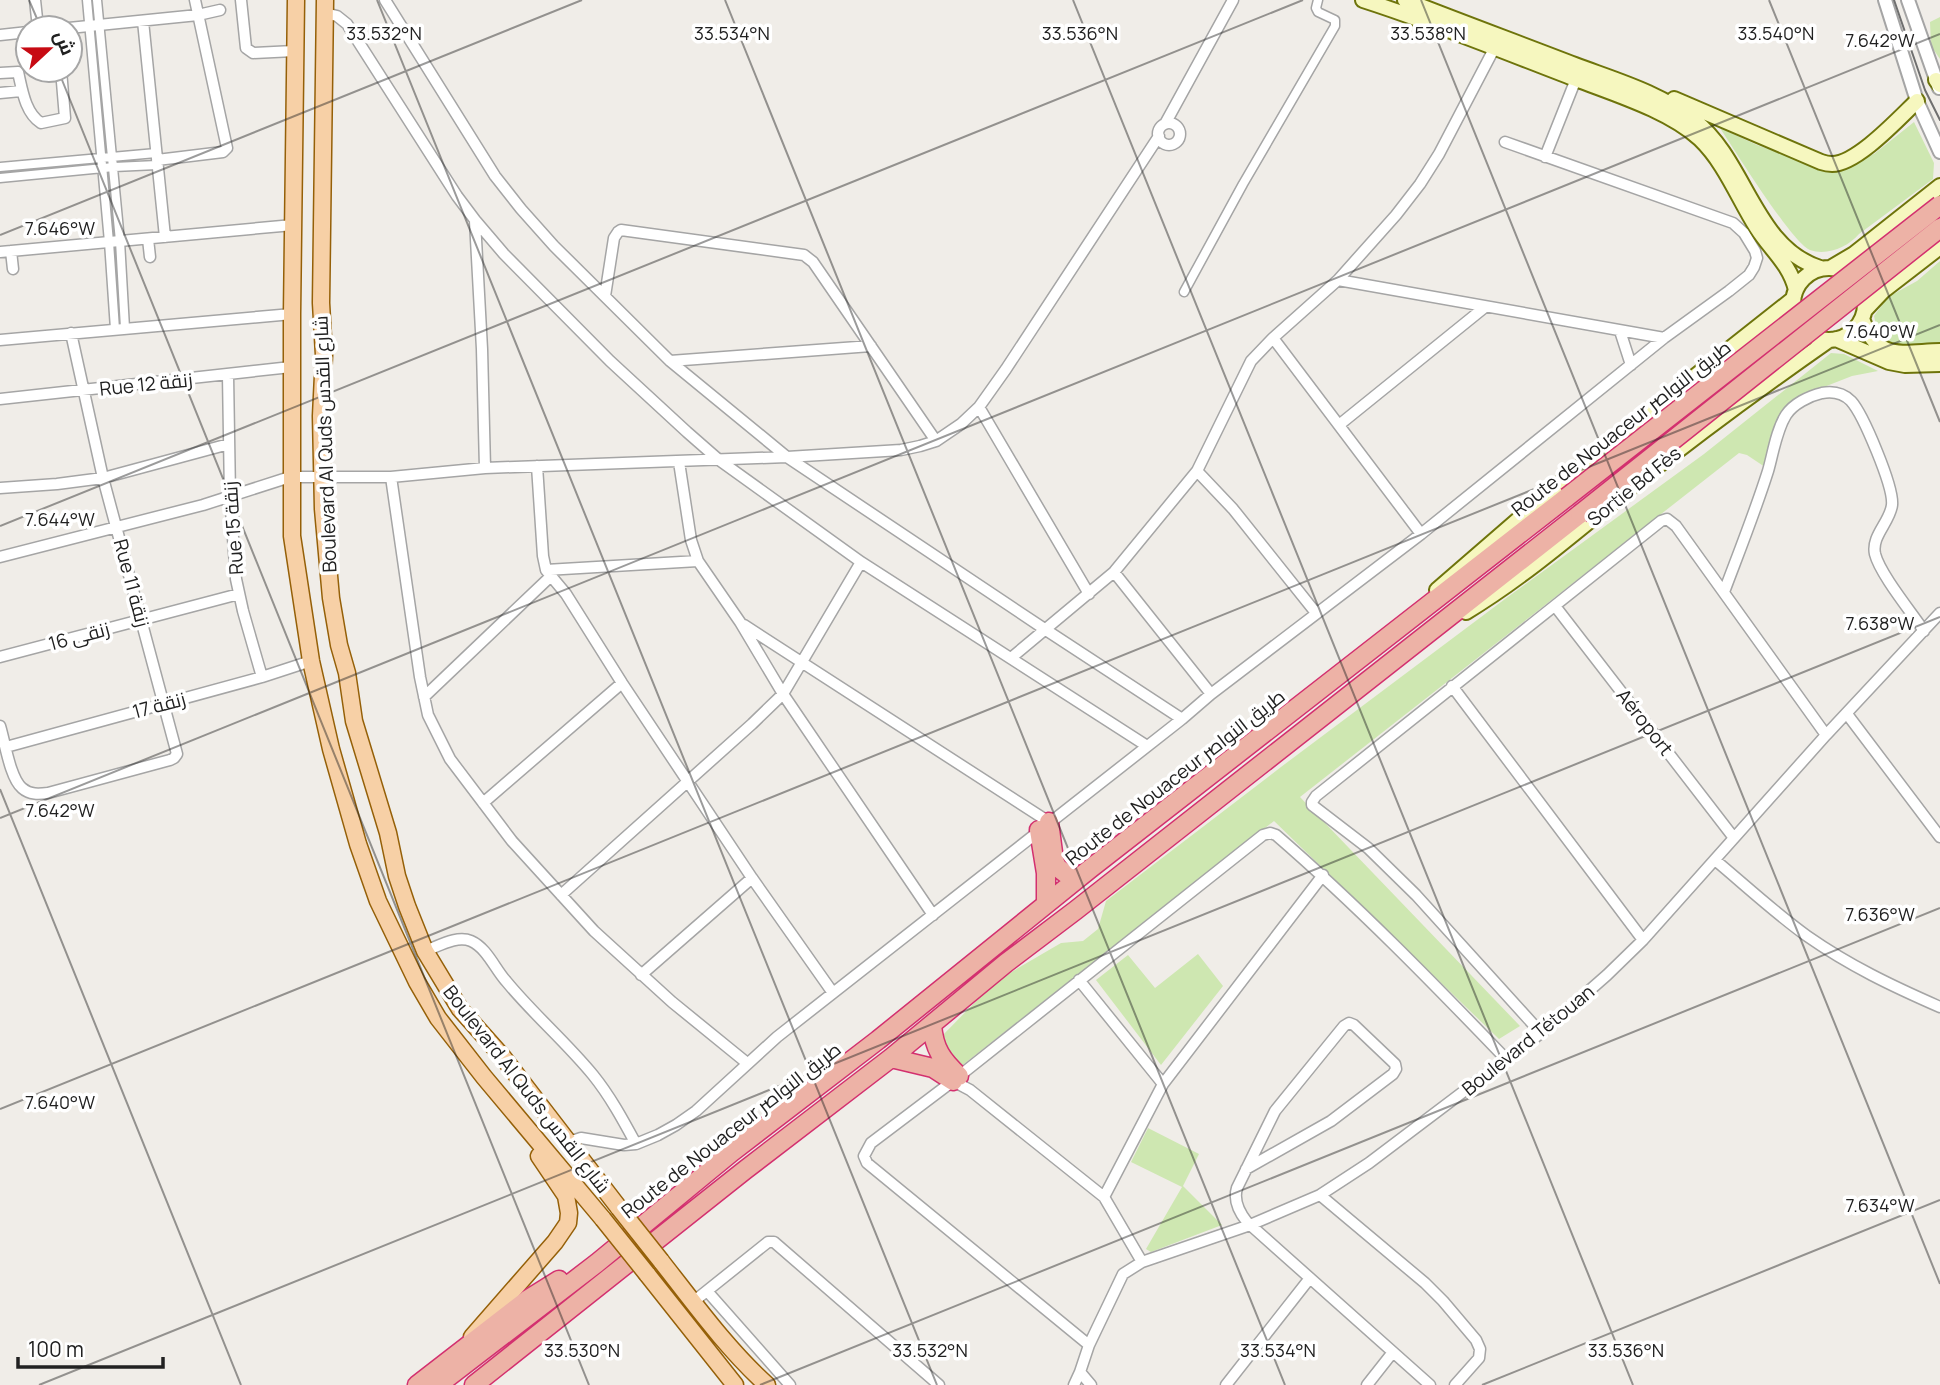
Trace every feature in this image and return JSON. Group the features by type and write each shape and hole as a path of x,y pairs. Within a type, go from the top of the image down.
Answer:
{"highway":[{"name":"Route de Nouaceur طريق النواصر","path":"438,1385 597,1263 732,1152 878,1040 1075,881 1940,205"},
{"name":"Route de Nouaceur طريق النواصر","path":"474,1385 1940,228"},
{"path":"1043,822 1057,867 1075,881"},
{"path":"1043,822 1046,904"},
{"path":"932,1025 936,1048 961,1082"},
{"path":"891,1058 933,1068 961,1082"},
{"path":"417,1385 549,1286 597,1263"}],"main road":[{"name":"Boulevard Al Quds شارع القدس","path":"296,0 290,477 292,536 311,661 331,749 358,844 379,901 410,970 438,1018 735,1385"},
{"path":"1363,0 1494,47 1670,118 1711,151 1762,236 1787,266 1794,294 1793,309 1802,327 1819,338 1832,340 1889,362 1905,365 1940,364"},
{"path":"1405,0 1653,96 1677,108 1708,132 1732,164 1776,237 1797,258 1807,264 1848,273 1860,285 1866,301 1863,315 1868,334 1874,342 1897,352 1940,351"},
{"name":"Boulevard Al Quds شارع القدس","path":"325,7 321,290 325,539 331,598 354,721 391,841 397,876 425,951 460,1009 502,1056 693,1302 767,1385"},
{"path":"1653,96 1674,99 1821,162 1833,164 1847,160 1867,147 1917,101"},
{"path":"1419,613 1427,599 1508,527 1794,294 1805,276 1854,254 1940,186"},
{"path":"1832,340 1848,334 1883,291 1940,247"},
{"name":"Sortie Bd Fès","path":"1437,627 1488,599 1538,563 1763,385 1832,340"},
{"path":"463,1349 555,1242 568,1223 566,1196 541,1160 533,1136"}],"street":[{"path":"87,0 94,26 113,157 120,329"},
{"path":"97,0 94,26 102,158 115,242"},
{"path":"0,178 114,167 226,150 195,0"},
{"path":"242,0 246,48 253,53 294,51"},
{"path":"385,0 495,176 537,228 670,361 788,457 1182,719"},
{"path":"0,557 203,505 290,477 391,477 485,468 788,457 901,450 936,441 961,424 979,407 1006,369 1158,136 1233,0"},
{"path":"1184,292 1335,26 1333,18 1318,12 1318,0"},
{"path":"1885,0 1917,101 1940,152"},
{"path":"1908,0 1939,86"},
{"path":"325,7 347,24 457,196 504,254 610,361 719,460 861,562 1147,746"},
{"path":"84,27 198,15 220,10"},
{"path":"143,21 165,237"},
{"path":"1011,658 1114,572 1197,471 1251,361 1338,280 1420,184 1439,154 1494,47"},
{"path":"0,73 18,72 21,90 34,118 41,123 63,120 66,116 63,84"},
{"path":"1545,157 1576,79"},
{"path":"0,93 21,90"},
{"path":"1158,136 1168,145 1175,144 1179,139 1180,132 1177,128 1172,124 1165,124"},
{"path":"569,1142 581,1138 624,1145 636,1144 676,1125 747,1063 933,915 1043,822 1147,746 1316,612 1420,534 1664,338 1729,291 1749,275 1754,267 1757,258 1752,244 1733,223 1505,142"},
{"path":"0,167 113,157 157,159"},
{"path":"475,220 485,468"},
{"path":"13,270 6,252 293,225"},
{"path":"605,296 614,237 621,230 799,254 813,262 936,441"},
{"path":"148,239 150,257"},
{"path":"1338,280 1664,338"},
{"path":"1339,425 1485,307"},
{"path":"0,340 292,314"},
{"path":"1620,331 1631,365"},
{"name":"Rue 11 زنقة","path":"6,747 14,778 20,788 36,794 170,760 176,756 177,751 103,478 71,333"},
{"path":"1273,338 1420,534"},
{"path":"670,361 870,345"},
{"name":"Rue 12 زنقة","path":"0,399 291,367"},
{"name":"Rue 15 زنقة","path":"228,375 230,496 239,594 262,677"},
{"path":"1724,592 1786,415 1812,396 1823,393 1842,394 1858,411 1882,465 1892,496 1891,509 1876,540 1876,557 1924,631"},
{"path":"979,407 1089,594"},
{"path":"0,488 103,478 229,444"},
{"path":"679,462 691,540 698,561 740,622 783,694 933,915"},
{"path":"537,466 543,556 549,573 566,594 752,878 833,993"},
{"path":"1197,471 1233,509 1316,612"},
{"path":"391,477 424,697 428,715 450,759 512,841 594,930 641,975 747,1063"},
{"path":"1541,1033 1416,895 1368,848 1312,805 1316,796 1661,521 1667,519 1676,526 1826,735"},
{"path":"424,697 549,573 698,561"},
{"path":"561,895 783,694 861,562"},
{"path":"1114,572 1211,694"},
{"name":"زنقى 16","path":"0,657 239,594"},
{"name":"Aéroport","path":"1555,606 1734,838"},
{"name":"Boulevard Tétouan","path":"1074,1385 1089,1345 1123,1274 1142,1262 1250,1225 1320,1195 1387,1150 1541,1033 1643,940 1826,735 1940,614"},
{"path":"740,622 1043,822"},
{"name":"زنقة 17","path":"6,747 262,677 311,661"},
{"path":"483,803 622,683"},
{"path":"1452,686 1643,940"},
{"path":"1847,715 1940,836"},
{"path":"0,726 6,747"},
{"path":"1089,1345 867,1163 864,1156 871,1143 961,1082 1079,980 1263,835 1276,835 1323,875 1402,951 1506,1059"},
{"path":"1715,859 1804,933 1835,954 1878,979 1940,1007"},
{"path":"1104,1197 1163,1084 1323,875"},
{"path":"641,975 752,878"},
{"path":"425,951 463,939 479,946 520,998 594,1076 636,1144"},
{"path":"1079,980 1163,1084"},
{"path":"1246,1169 1332,1121 1393,1074 1395,1065 1354,1025 1346,1024 1275,1111 1246,1169 1237,1188 1235,1198 1239,1210 1250,1225 1430,1385"},
{"path":"961,1082 1104,1197 1142,1262"},
{"path":"1320,1195 1425,1283 1476,1340 1480,1349 1479,1358 1455,1385"},
{"path":"693,1302 768,1242 774,1242 939,1385"},
{"path":"1226,1385 1310,1278"},
{"path":"707,1291 790,1385"},
{"path":"1367,1385 1393,1352"},
{"path":"1080,1372 1091,1385"}],"green space":[{"path":"1940,17 1940,59 1931,46 1930,22"},
{"path":"1914,122 1934,163 1933,179 1849,243 1823,252 1810,250 1790,231 1720,128 1757,145 1830,171 1874,154"},
{"path":"1940,261 1940,344 1889,346 1878,335 1874,316 1888,297 1917,281"},
{"path":"1831,353 1844,354 1878,371 1852,376 1801,396 1783,410 1765,467 1739,453 1300,797 1520,1026 1499,1039 1274,821 960,1067 939,1039 996,981 1061,943 1083,941 1098,929 1106,901 1505,599 1704,454"},
{"path":"1198,954 1223,986 1161,1065 1096,980 1128,955 1155,988"},
{"path":"1148,1128 1199,1154 1183,1186 1222,1225 1151,1252 1146,1249 1182,1187 1131,1162"}],"tram line":[{"path":"1894,0 1925,90 1940,120"}]}
